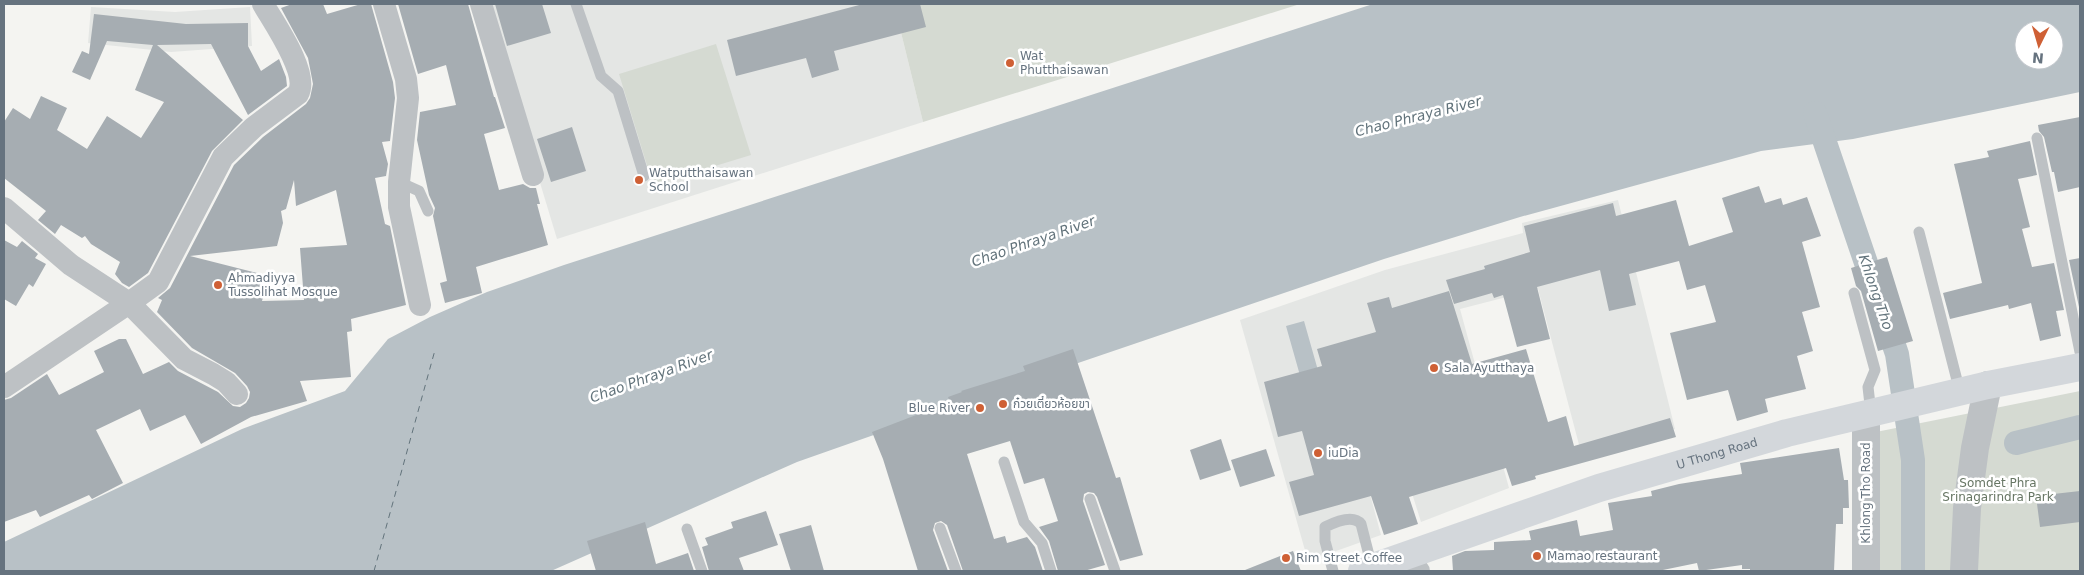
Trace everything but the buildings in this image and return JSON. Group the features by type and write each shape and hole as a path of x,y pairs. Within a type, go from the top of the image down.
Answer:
{"main road":[{"name":"U Thong Road","path":"1366,570 1412,563 1599,488 1788,433 1988,385 2080,367"}],"street":[{"path":"4,387 158,282 223,157 254,127 298,94 301,88 295,61 263,4"},
{"path":"384,4 406,78 407,106 399,182 399,207 420,305"},
{"path":"481,4 533,175"},
{"path":"4,208 70,265 129,303 184,359 214,374 226,382 237,394"},
{"path":"1964,571 1967,508 1975,448 1988,385"},
{"name":"Khlong Tho Road","path":"1866,571 1872,413"}],"lane":[{"path":"576,4 601,76 618,91 644,176"},
{"path":"2037,138 2080,352"},
{"path":"399,182 419,191 428,211"},
{"path":"1919,232 1950,394"},
{"path":"1854,293 1875,370 1868,387 1872,413"},
{"path":"1004,462 1024,522 1042,543 1051,571"},
{"path":"1090,498 1115,571"},
{"path":"1333,571 1325,541 1325,527 1353,519 1358,520 1361,524 1366,570"},
{"path":"940,528 956,571"},
{"path":"687,530 702,571"}],"shaded area":[{"name":"Watputthaisawan School","path":"486,4 894,4 923,122 557,239"},
{"path":"91,7 175,12 250,7 252,46 171,52 88,43"},
{"path":"1618,200 1675,429 1582,456 1538,289 1460,309 1509,488 1421,522 1373,369 1339,379 1381,535 1308,561 1240,320 1385,270 1523,233 1522,223"}],"green space":[{"name":"Wat Phutthaisawan","path":"894,4 1300,4 923,122"},
{"path":"716,44 751,155 653,185 619,74"},
{"name":"Somdet Phra Srinagarindra Park","path":"2080,391 2080,571 1876,571 1876,432"}],"water":[{"name":"Chao Phraya River","path":"1373,4 2080,4 2080,92 1853,139 1761,151 1520,217 1384,259 1081,362 797,462 551,571 4,571 4,542 242,429 345,391 388,339 430,317 487,292 564,265"},
{"path":"1304,321 1319,374 1301,379 1286,326"}],"waterway":[{"name":"Khlong Tho","path":"1815,113 1897,354 1913,460 1913,571"},
{"path":"2016,443 2080,427"}],"ferry route":[{"path":"374,571 435,350"}],"place":[{"name":"Wat Phutthaisawan","path":"1010,63"},
{"name":"Watputthaisawan School","path":"639,180"},
{"name":"Ahmadiyya Tussolihat Mosque","path":"218,285"},
{"name":"Sala Ayutthaya","path":"1434,368"},
{"name":"ก๋วยเตี๋ยวห้อยขา","path":"1003,404"},
{"name":"Blue River","path":"980,408"},
{"name":"iuDia","path":"1318,453"},
{"name":"Mamao restaurant","path":"1537,556"},
{"name":"Rim Street Coffee","path":"1286,558"}]}
